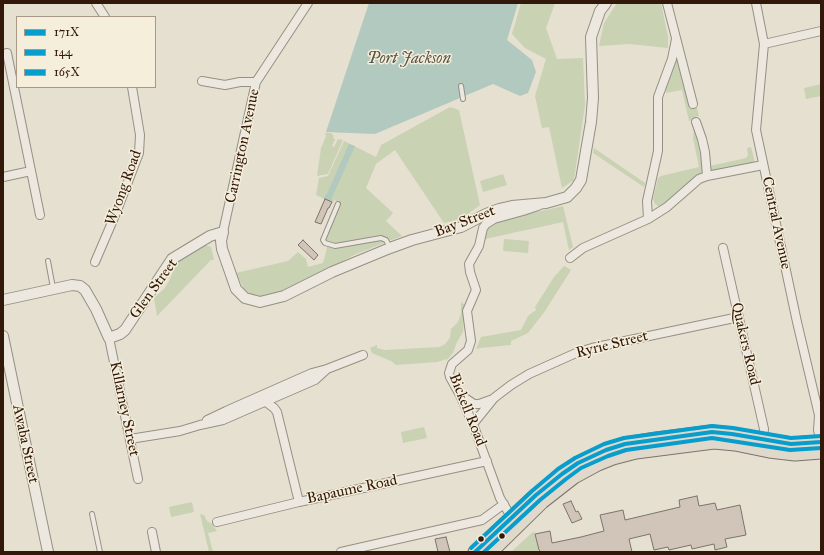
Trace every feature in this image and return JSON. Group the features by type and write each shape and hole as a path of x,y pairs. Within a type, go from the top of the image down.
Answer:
{"highway":[{"path":"490,552 515,522 562,474 578,463 606,450 625,444 700,433 732,434 791,444 821,442"},
{"path":"474,552 542,502 574,476 608,460 636,452 714,442 789,453 821,452"}],"street":[{"path":"96,3 104,16"},
{"name":"Carrington Avenue","path":"223,232 256,82 308,3"},
{"name":"Bay Street","path":"223,232 221,241 222,248 236,289 245,298 260,302 284,296 332,272 390,248 412,240 462,227 499,209 512,206 546,203 567,196 576,188 581,180 591,122 593,98 591,37 600,11 606,3"},
{"path":"667,3 693,104"},
{"name":"Central Avenue","path":"756,3 764,44 756,130 819,415 818,430 821,442"},
{"path":"764,44 821,31"},
{"path":"648,219 648,201 658,151 658,97 672,59 676,39"},
{"path":"7,54 40,215"},
{"path":"202,81 225,85 240,82 256,82"},
{"name":"Wyong Road","path":"95,262 139,153 141,142 140,131 132,88"},
{"path":"696,122 705,152 707,176"},
{"path":"570,258 583,248 648,219 676,201 699,179 707,176 763,165"},
{"path":"3,177 31,171"},
{"name":"Bickell Road","path":"515,522 504,504 473,424 460,394 450,378 450,368 456,360 468,350 471,341 467,311 476,290 469,264 479,246 483,228 494,219 546,203"},
{"name":"Glen Street","path":"109,338 120,334 125,330 172,259 210,236 223,232"},
{"name":"Quakers Road","path":"723,248 764,429 763,440"},
{"path":"3,300 76,285 80,286 84,288 102,320 109,338"},
{"name":"Ryrie Street","path":"473,424 494,398 511,385 529,374 576,353 592,348 738,317"},
{"name":"Awaba Street","path":"3,336 48,552"},
{"name":"Killarney Street","path":"109,338 138,479"},
{"path":"130,439 180,431 200,424 226,410 305,376 363,355"},
{"path":"200,424 223,420 266,402 315,380 327,369"},
{"name":"Ryrie Street","path":"460,394 466,400 474,404 479,404 494,398"},
{"path":"266,402 277,412 299,502"},
{"name":"Bapaume Road","path":"217,522 299,502 487,461"},
{"path":"341,552 482,520 504,504"},
{"path":"152,532 156,552"}],"lane":[{"path":"461,86 463,99"},
{"path":"338,204 322,240 325,243 335,246 381,238 386,240 390,248"},
{"path":"48,261 54,289"},
{"path":"92,514 100,552"}],"shaded area":[{"path":"521,3 555,3 546,28 557,59 583,58 585,105 574,180 562,188 549,127 542,128 535,96 546,59 525,48 512,34"},
{"path":"617,3 661,3 668,37 668,48 629,44 599,46 604,23"},
{"path":"676,60 678,61 699,116 694,117 689,121 682,90 666,93 666,86"},
{"path":"821,84 821,96 806,99 804,88"},
{"path":"450,107 459,110 480,205 461,219 444,223 395,150 376,164 366,188 393,213 386,221 402,236 356,254 314,276 272,295 261,298 252,295 244,289 236,273 288,261 298,252 306,259 308,267 323,263 327,248 325,239 340,203 334,200 333,203 316,195 319,178 328,176 344,141 376,157 381,145"},
{"path":"696,127 710,166 746,158 748,155 747,148 751,147 755,163 705,174 666,205 658,206 655,204 653,199 658,178 699,167 693,138 694,128"},
{"path":"325,133 331,133 334,136 333,138 335,139 332,146 334,147 338,139 343,140 328,174 317,176 321,148 326,136"},
{"path":"594,148 645,183 644,187 593,153"},
{"path":"503,174 507,185 483,192 480,181"},
{"path":"563,206 573,247 569,250 563,222 485,239 488,228 491,224 502,220"},
{"path":"504,239 529,241 528,253 503,251"},
{"path":"205,245 211,247 214,260 211,260 157,316 154,298 164,289 176,265 181,259"},
{"path":"564,266 571,270 545,311 528,333 511,341 511,345 476,349 481,337 521,330 528,316 536,310 535,307 554,277"},
{"path":"461,302 465,305 463,332 453,353 446,361 447,359 437,362 396,365 391,361 372,353 370,348 377,345 377,348 385,350 439,347 444,345 450,338 451,329 458,322 461,314"},
{"path":"424,427 427,438 403,443 401,432"},
{"path":"192,502 194,512 171,517 169,507"},
{"path":"200,514 204,515 207,521 212,524 217,531 208,533 213,552 209,552"},
{"path":"534,531 539,552 511,552"}],"water":[{"name":"Port Jackson","path":"369,3 518,3 507,40 532,60 536,72 528,93 520,96 493,84 375,134 326,132"},
{"path":"349,144 355,146 330,202 324,199"}],"building":[{"path":"325,199 332,202 321,224 315,222"},
{"path":"303,240 318,255 314,260 298,245"},
{"path":"697,496 699,506 715,503 717,510 740,505 746,535 725,539 727,547 715,550 714,544 692,549 691,545 669,550 668,547 654,550 650,534 629,539 632,552 541,552 539,550 535,534 550,531 552,543 581,537 604,531 600,515 623,510 625,520 680,507 679,500"},
{"path":"571,501 576,512 578,511 582,519 572,523 563,504"},
{"path":"446,537 450,552 438,552 435,539"}],"transit line":[{"name":"165X","path":"471,548 558,469 575,458 604,444 624,438 712,426 791,438 821,436"},
{"name":"171X","path":"475,552 536,495 562,474 578,463 606,450 625,444 712,432 791,444 821,442"},
{"name":"144","path":"484,552 540,500 581,468 626,450 712,438 790,450 821,448"}]}
